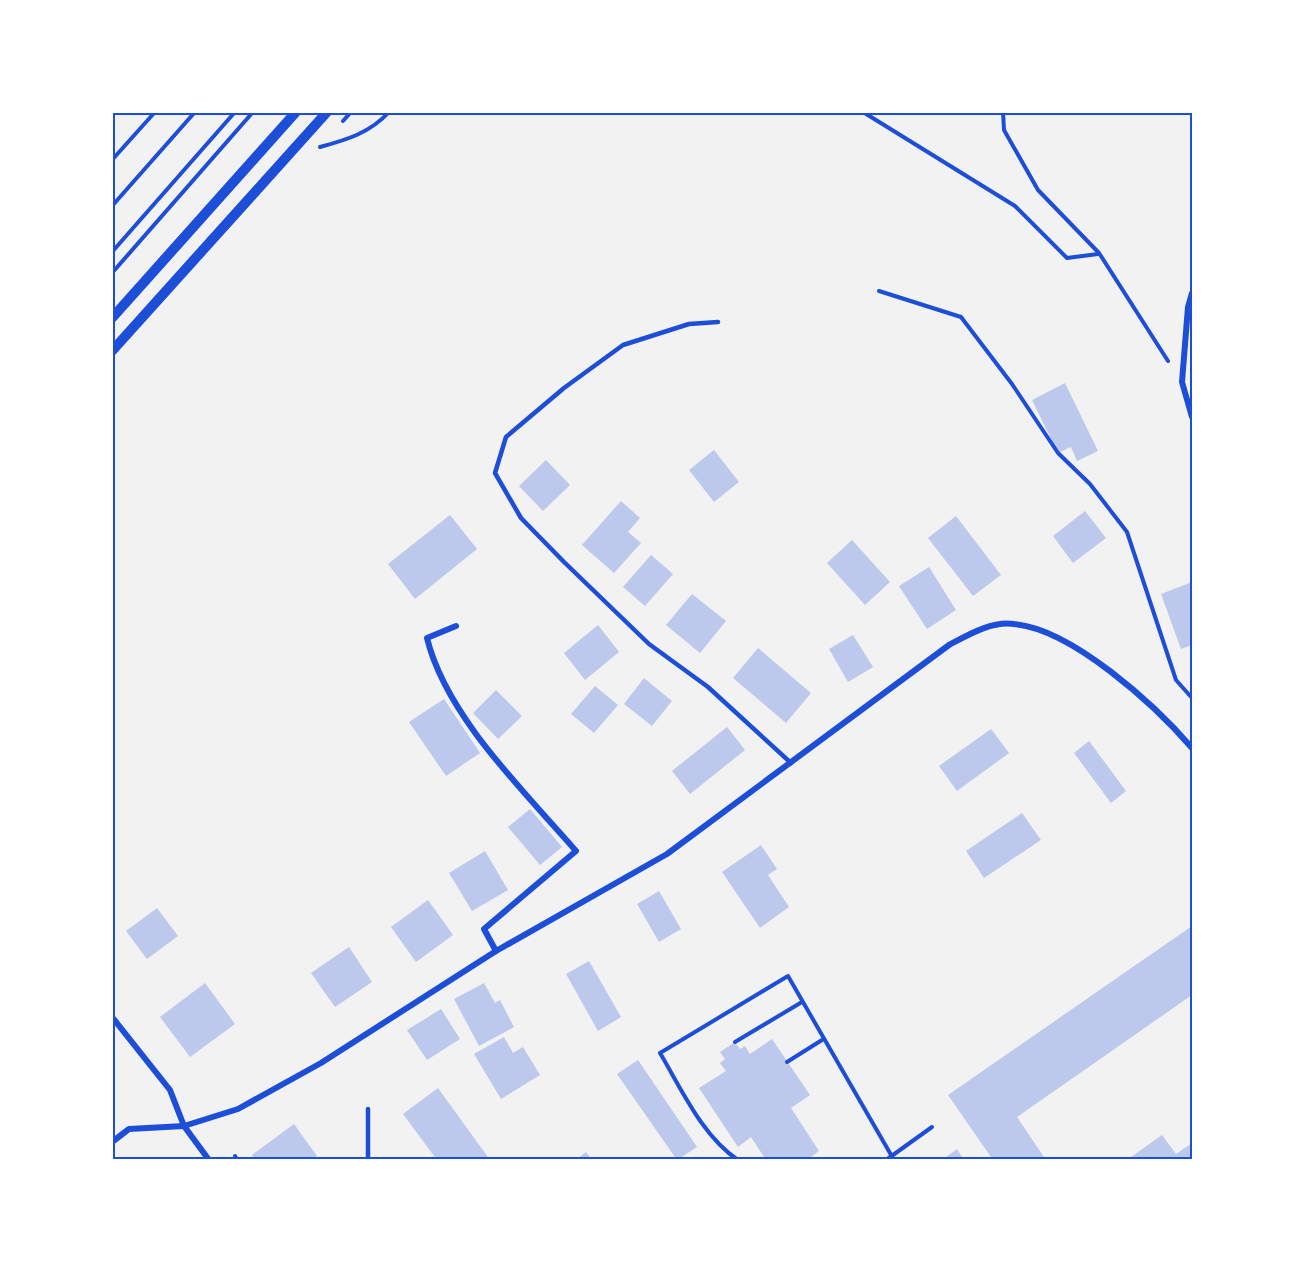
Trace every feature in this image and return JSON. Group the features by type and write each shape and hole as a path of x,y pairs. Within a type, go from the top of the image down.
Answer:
{"street":[{"path":"112,318 296,112"},
{"path":"112,351 327,112"},
{"path":"1192,293 1188,307 1182,382 1192,417"},
{"path":"112,1142 129,1129 184,1126 238,1109 321,1063 496,951 667,854 949,645 977,630 1013,623 1055,635 1098,662 1179,732 1192,748"},
{"path":"456,626 427,638 433,662 480,740 576,851 484,929 496,951"},
{"path":"112,1017 170,1090 184,1126 209,1160"}],"lane":[{"path":"718,322 689,324 623,345 564,387 506,437 495,473 521,518 564,562 649,644 708,687 791,763"},
{"path":"368,1108 368,1160"}],"path":[{"path":"112,160 155,112"},
{"path":"112,206 195,112"},
{"path":"112,252 235,112"},
{"path":"112,273 253,112"},
{"path":"320,147 349,140 368,130 388,112"},
{"path":"863,112 1015,206 1067,258 1099,253"},
{"path":"1003,112 1004,130 1038,190 1099,253 1182,382"},
{"path":"879,291 961,317 1012,384 1058,453 1090,484 1127,532 1176,680 1192,698"},
{"path":"738,1160 725,1151 701,1121 660,1053 788,976 822,1040 893,1158"},
{"path":"735,1042 802,1002"},
{"path":"788,1062 822,1040"},
{"path":"886,1160 893,1158 932,1127"}],"building":[{"path":"1065,383 1098,451 1077,461 1071,447 1058,453 1032,400"},
{"path":"714,450 739,482 714,502 689,470"},
{"path":"546,460 570,485 543,511 519,486"},
{"path":"621,501 640,518 628,532 641,543 614,573 582,545"},
{"path":"1085,511 1106,538 1073,563 1053,536"},
{"path":"450,515 477,549 415,599 388,564"},
{"path":"956,516 1001,575 973,596 928,538"},
{"path":"852,540 890,582 865,605 827,563"},
{"path":"651,555 673,574 645,606 623,587"},
{"path":"929,567 956,610 927,629 899,586"},
{"path":"1192,582 1192,645 1181,649 1161,594"},
{"path":"692,594 726,621 700,653 666,625"},
{"path":"598,625 619,652 585,680 564,653"},
{"path":"853,635 873,667 848,682 829,649"},
{"path":"758,648 811,693 786,723 733,678"},
{"path":"644,678 672,701 652,726 624,704"},
{"path":"595,686 618,705 594,733 571,714"},
{"path":"496,690 522,716 498,739 473,713"},
{"path":"444,699 480,753 446,776 409,722"},
{"path":"727,727 745,750 690,794 672,771"},
{"path":"991,729 1009,753 957,791 939,766"},
{"path":"1089,741 1126,791 1111,803 1074,753"},
{"path":"530,809 562,847 540,865 508,827"},
{"path":"1022,813 1041,840 984,878 966,851"},
{"path":"761,845 777,869 768,875 789,907 760,928 722,872"},
{"path":"485,851 508,890 472,911 449,873"},
{"path":"659,891 681,929 659,942 637,904"},
{"path":"428,900 453,935 416,962 391,927"},
{"path":"157,908 178,936 147,959 126,931"},
{"path":"1192,926 1192,995 1017,1117 1046,1160 993,1160 948,1095"},
{"path":"349,947 372,982 335,1007 311,973"},
{"path":"589,961 621,1017 598,1031 566,974"},
{"path":"205,983 235,1024 190,1057 160,1017"},
{"path":"484,983 495,1003 500,1000 514,1027 479,1046 454,999"},
{"path":"441,1009 460,1039 427,1060 407,1030"},
{"path":"504,1037 513,1053 523,1047 540,1075 501,1099 474,1054"},
{"path":"772,1039 810,1095 791,1108 819,1151 807,1160 766,1160 751,1137 738,1147 699,1088 726,1071 720,1063 725,1059 720,1052 735,1042 740,1049 745,1046 750,1054"},
{"path":"638,1060 697,1147 677,1160 617,1074"},
{"path":"438,1088 490,1160 437,1160 403,1114"},
{"path":"294,1124 317,1156 311,1160 255,1160 252,1155"},
{"path":"1162,1135 1176,1154 1192,1143 1192,1160 1127,1160"},
{"path":"957,1149 964,1160 942,1160"},
{"path":"586,1152 592,1160 576,1160"}]}
